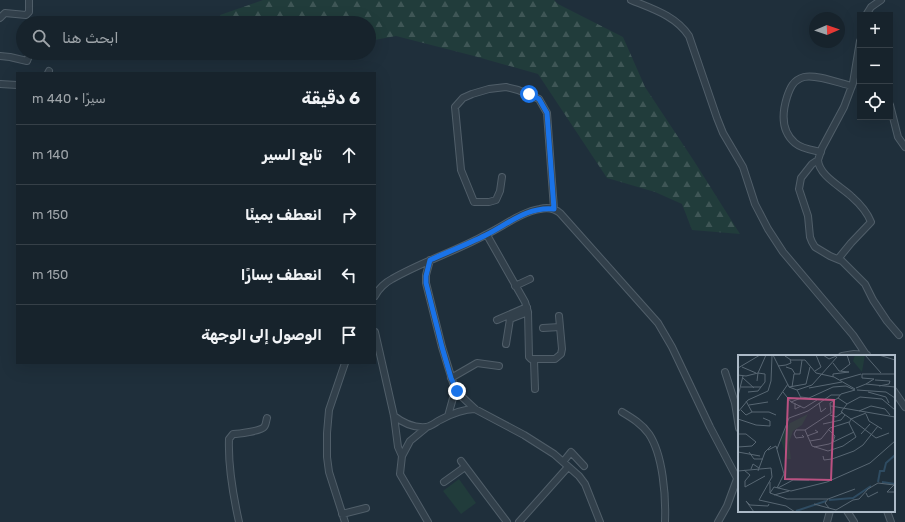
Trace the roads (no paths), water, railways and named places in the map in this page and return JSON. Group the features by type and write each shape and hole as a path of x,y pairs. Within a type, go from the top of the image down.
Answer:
{"street":[{"path":"0,18 5,13 26,15 29,12 29,0"},
{"path":"631,0 668,16 680,25 689,36 723,133 743,167 755,204 768,229 783,252 843,324 866,355"},
{"path":"868,12 871,7 881,0"},
{"path":"838,259 851,243 872,222 868,214 852,196 823,172 818,165 821,152 844,108 852,86 859,48"},
{"path":"0,56 16,58"},
{"path":"821,152 798,146 786,131 783,120 783,108 790,88 798,80 808,76 852,86"},
{"path":"0,84 16,85"},
{"path":"502,177 500,191 496,200 489,202 474,202 461,170 455,107 462,98 472,94 489,89 506,87 518,90 539,99 547,113 554,209"},
{"path":"893,117 898,137 905,147"},
{"path":"818,160 812,164 799,182 799,189 808,216 810,237 812,242 816,247 838,259 865,284 873,300 887,321 899,335"},
{"path":"376,294 391,279 487,235 532,211 540,209 554,209 560,213 658,323 672,347 738,481 718,522"},
{"path":"487,235 527,310 529,357 534,360 555,359 561,354 562,349 559,316"},
{"path":"430,260 426,283 451,378 457,391 475,409 524,435 554,454 579,476 585,484 600,522"},
{"path":"515,286 530,279"},
{"path":"497,320 527,310"},
{"path":"506,344 510,319 527,310"},
{"path":"543,328 560,327"},
{"path":"376,336 394,416 398,447 402,456"},
{"path":"848,355 860,355"},
{"path":"534,360 535,389"},
{"path":"451,378 478,363 499,366"},
{"path":"345,364 329,410 327,457 329,472 345,522"},
{"path":"725,372 735,403 738,422"},
{"path":"448,416 453,398 457,391"},
{"path":"895,392 905,407"},
{"path":"428,522 402,480 400,474 402,456 410,441 427,428 464,409 475,409"},
{"path":"622,412 641,424 649,434 656,450 664,488 666,509 665,522"},
{"path":"394,416 401,422 427,428"},
{"path":"239,522 228,450 229,439 233,434 242,434 262,429 265,427 266,418"},
{"path":"563,462 571,452 584,466"},
{"path":"444,482 463,464 507,522"},
{"path":"519,522 568,467"},
{"path":"342,514 366,508"},
{"path":"827,522 830,512"},
{"path":"848,512 854,522"},
{"path":"887,512 891,522"}]}
